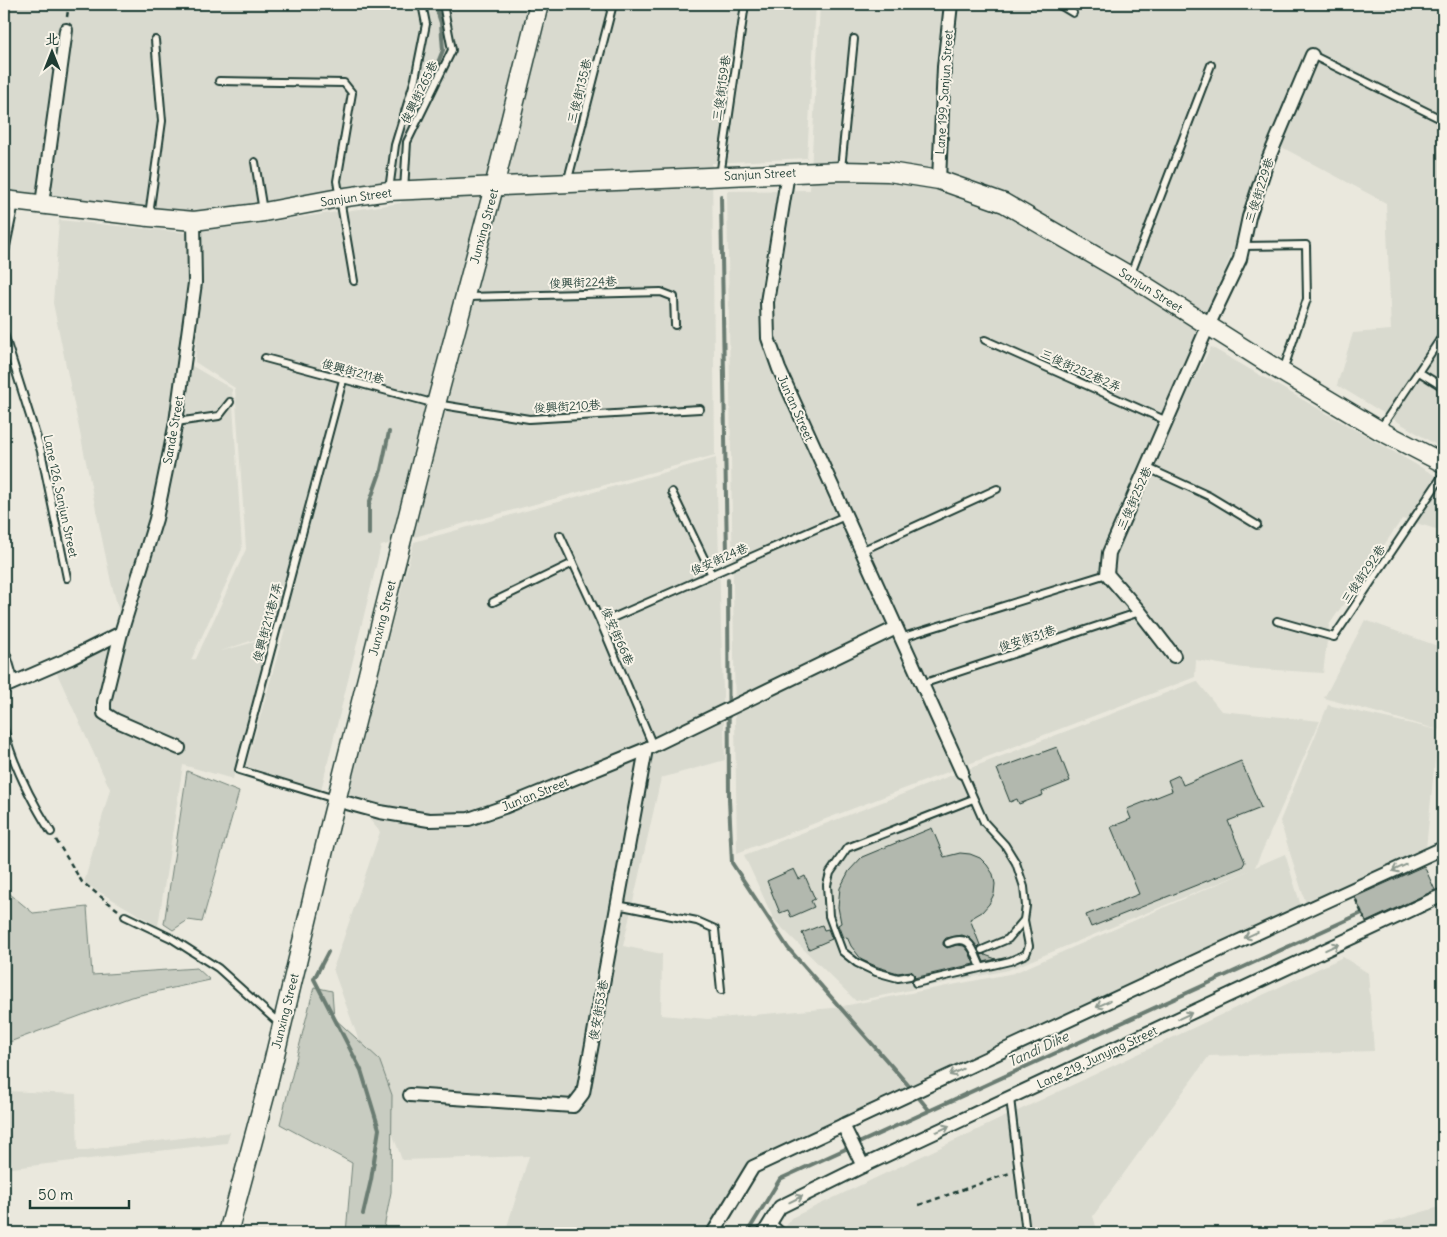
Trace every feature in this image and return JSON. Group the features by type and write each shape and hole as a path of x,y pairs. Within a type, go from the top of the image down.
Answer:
{"street":[{"name":"Junxing Street","path":"228,1233 282,1026 336,800 436,404 494,187 539,4"},
{"name":"Lane 199, Sanjun Street","path":"939,180 944,67 951,4"},
{"path":"42,204 66,30"},
{"name":"三俊街229巷","path":"1208,326 1240,259 1249,216 1267,162 1312,55"},
{"name":"Sanjun Street","path":"9,200 194,221 396,191 841,170 889,172 939,180 1004,203 1130,276 1282,372 1379,430 1443,463"},
{"name":"Jun'an Street","path":"788,173 768,302 768,338 779,369 962,772"},
{"name":"Sande Street","path":"180,748 115,720 104,713 104,702 120,633 156,519 176,422 195,282 194,221"},
{"name":"三俊街252巷","path":"1107,574 1109,553 1148,468 1208,326"},
{"path":"1107,574 1140,612 1174,656"},
{"path":"4,656 8,685 71,658 120,633"},
{"name":"Jun'an Street","path":"336,800 380,812 429,820 469,819 504,807 650,748 735,706 898,633"},
{"name":"俊安街53巷","path":"410,1096 573,1106 583,1093 618,904 650,748"},
{"path":"713,1233 753,1167 1443,848"},
{"name":"Lane 219, Junying Street","path":"767,1228 780,1207 863,1166 1443,895"},
{"path":"843,1125 863,1166"}],"lane":[{"path":"396,191 395,145 415,79 426,24 422,4"},
{"name":"俊興街265巷","path":"396,191 407,142 452,50 443,4"},
{"name":"三俊街135巷","path":"567,184 613,4"},
{"name":"三俊街159巷","path":"720,176 745,4"},
{"path":"1058,4 1073,13"},
{"path":"841,170 854,39"},
{"path":"148,217 162,120 155,40"},
{"path":"1312,55 1443,120"},
{"path":"1130,276 1211,65"},
{"path":"219,81 344,83 352,93 337,181 354,281"},
{"path":"255,162 264,212"},
{"path":"4,256 9,200"},
{"path":"1242,246 1306,245 1307,299 1282,372"},
{"name":"俊興街224巷","path":"465,297 661,292 674,297 675,325"},
{"name":"Lane 126, Sanjun Street","path":"4,334 41,451 67,578"},
{"path":"1379,430 1443,335"},
{"name":"三俊街252巷2弄","path":"985,340 1168,421"},
{"name":"俊興街211巷","path":"265,358 436,404"},
{"path":"1419,372 1443,387"},
{"name":"俊興街211巷7弄","path":"336,800 239,770 343,380"},
{"path":"176,422 219,416 230,402"},
{"name":"俊興街210巷","path":"436,404 529,419 700,409"},
{"path":"1148,468 1210,496 1257,525"},
{"name":"三俊街292巷","path":"1277,621 1334,637 1443,475"},
{"path":"861,551 997,489"},
{"path":"672,492 712,575"},
{"name":"俊安街24巷","path":"601,623 845,516"},
{"name":"俊安街66巷","path":"560,536 601,623 650,748"},
{"path":"493,602 573,563"},
{"path":"898,633 1107,574"},
{"name":"俊安街31巷","path":"922,684 1140,612"},
{"path":"4,729 6,749 33,802 51,832"},
{"path":"916,984 1010,961 1026,954 1029,946 1024,920 1026,906 1024,888 1016,863 1005,845 984,822 962,772"},
{"path":"910,976 898,978 876,972 857,963 842,951 829,916 827,885 830,873 847,848 973,799"},
{"path":"618,904 696,921 715,929 717,934 721,990"},
{"path":"125,916 171,938 218,968 282,1026"},
{"path":"982,950 1008,939 1024,920"},
{"path":"948,943 956,939 970,944 981,968"},
{"path":"1010,1098 1026,1233"},
{"path":"767,1228 783,1233"}],"path":[{"path":"51,832 82,882 125,916"},
{"path":"1352,890 1370,929"},
{"path":"919,1206 1020,1170"}],"shaded area":[{"path":"4,4 816,4 807,158 712,163 715,455 381,546 321,790 246,766 285,629 221,651 269,638 233,779 183,765 158,926 84,883 110,789 55,669 125,634 111,582 53,303 59,220 189,233 190,281 181,334 192,366 232,389 242,549 191,660 196,659 246,549 235,388 195,362 203,231 401,203 406,182 359,185 191,217 4,196"},
{"path":"820,4 1443,4 1443,449 1337,385 1353,333 1391,330 1386,203 1276,144 1196,342 1108,547 1211,347 1443,480 1443,531 1402,519 1329,625 1323,673 1243,668 1196,660 1195,677 737,853 727,191 810,190"},
{"path":"716,458 725,760 661,778 623,946 662,954 661,1015 708,1019 833,1008 1014,973 1250,870 1008,970 856,1001 774,920 744,855 1197,681 1221,711 1320,721 1255,867 1285,854 1301,906 747,1162 704,1233 505,1233 529,1156 402,1160 333,969 380,832 347,792 414,542"},
{"path":"1365,620 1443,648 1443,731 1324,698"},
{"path":"1328,705 1438,730 1426,849 1306,904 1280,821"},
{"path":"1443,757 1443,839 1438,842 1440,773"},
{"path":"187,771 239,792 202,922 188,920 173,930 164,924"},
{"path":"4,889 33,913 87,907 92,975 197,968 210,980 131,997 4,1044"},
{"path":"1343,957 1368,973 1374,1051 1209,1056 1093,1216 1098,1233 782,1233 791,1218"},
{"path":"314,987 332,991 334,1018 379,1059 392,1095 391,1192 383,1233 346,1233 352,1163 280,1124"},
{"path":"4,1081 7,1091 76,1094 78,1151 230,1132 227,1143 4,1169"},
{"path":"1443,1206 1443,1233 1350,1233"}],"building":[{"path":"1057,747 1070,781 1042,792 1043,795 1019,804 1017,799 1010,802 997,769"},
{"path":"1241,761 1261,808 1228,821 1245,862 1242,867 1091,927 1086,915 1139,894 1111,827 1131,819 1127,809 1172,791 1168,780 1179,775 1183,785"},
{"path":"932,828 944,857 960,853 970,854 980,858 987,865 993,874 994,894 982,912 970,919 980,945 978,947 970,938 962,935 946,938 943,942 943,945 947,948 957,945 964,946 974,964 914,978 915,975 911,971 898,973 862,960 851,946 847,937 843,938 838,925 841,923 838,907 840,888 849,871 862,857"},
{"path":"1424,866 1435,890 1366,922 1355,897"},
{"path":"794,869 799,879 805,876 815,899 811,901 814,907 791,917 788,910 780,913 767,881"},
{"path":"822,925 824,930 828,929 832,939 809,949 802,933"},
{"path":"985,954 996,959 984,962 981,955"}],"waterway":[{"path":"435,4 441,23 443,50 435,70"},
{"path":"721,196 727,556"},
{"path":"369,534 369,504 381,470 389,432"},
{"path":"728,579 729,800 732,863 788,948 909,1086"},
{"name":"Tandi Dike","path":"747,1233 780,1179 1362,913"},
{"path":"328,952 314,979 361,1070 379,1129 371,1180 363,1214"},
{"path":"919,1098 929,1110"}]}
